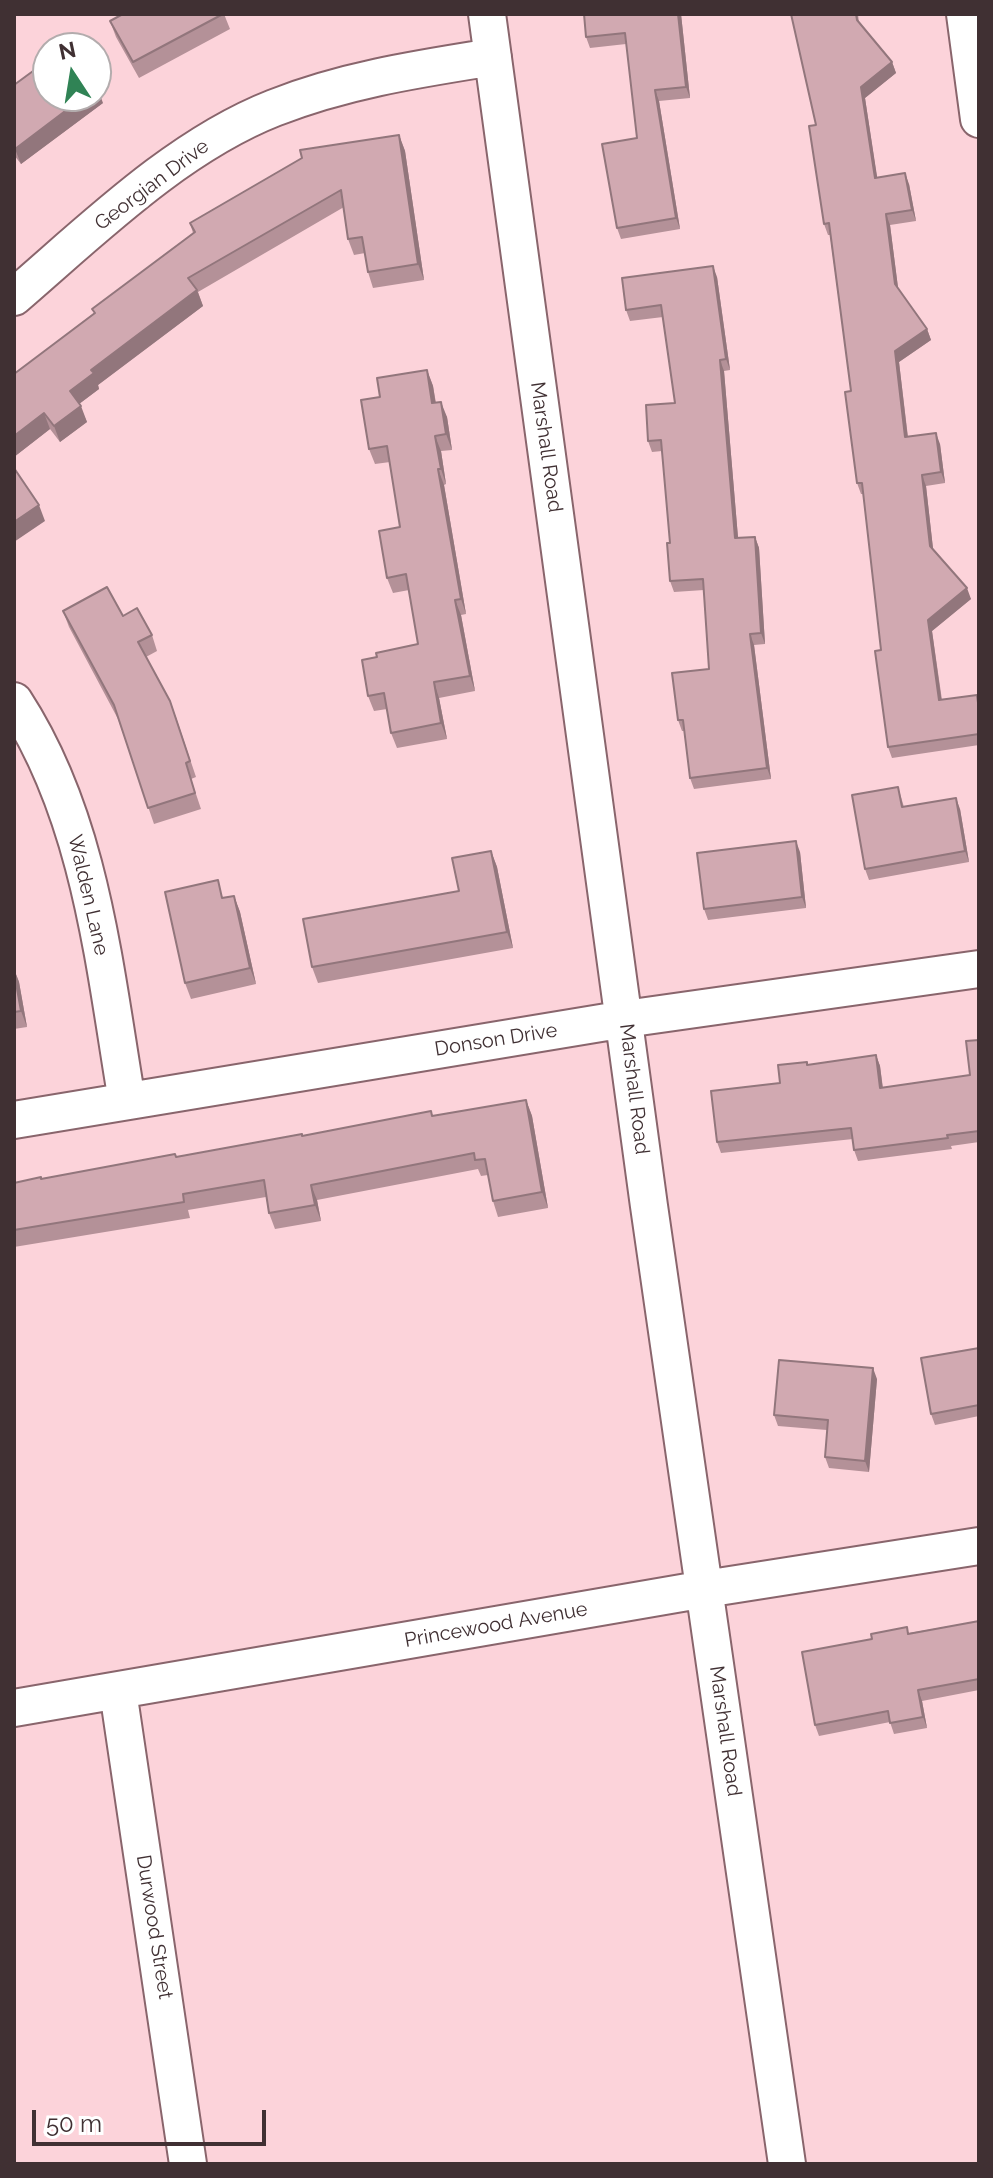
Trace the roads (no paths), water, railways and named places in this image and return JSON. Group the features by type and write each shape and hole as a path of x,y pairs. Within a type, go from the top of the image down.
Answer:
{"street":[{"name":"Marshall Road","path":"487,14 651,1220 787,2164"},
{"path":"965,14 979,119"},
{"name":"Georgian Drive","path":"14,297 158,176 213,138 271,109 325,90 386,74 493,57"},
{"name":"Walden Lane","path":"14,701 54,776 77,840 95,914 127,1101"},
{"name":"Donson Drive","path":"14,1120 625,1019 979,969"},
{"name":"Princewood Avenue","path":"14,1708 705,1589 979,1546"},
{"name":"Durwood Street","path":"118,1691 188,2164"}]}
